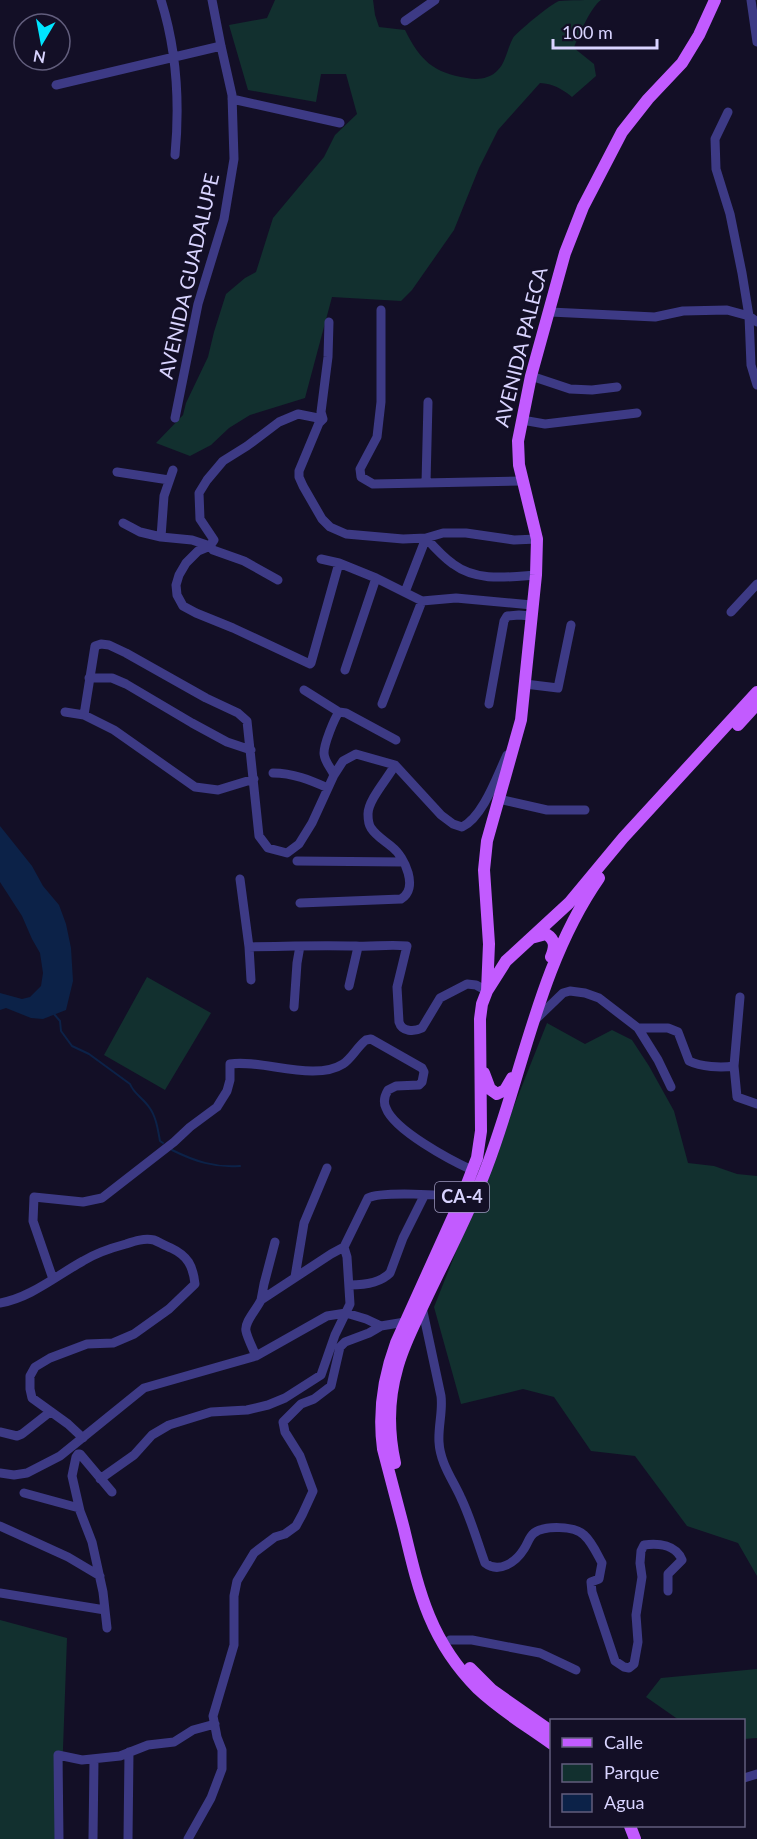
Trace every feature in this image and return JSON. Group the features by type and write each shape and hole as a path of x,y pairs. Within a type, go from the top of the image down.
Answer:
{"main road":[{"name":"AVENIDA PALECA","path":"487,991 488,939 484,870 487,841 521,720 536,575 537,539 522,481 518,441 531,376 565,254 583,207 622,132 648,99 682,63 699,35 715,0"},
{"name":"CA-4","path":"549,1736 488,1698 461,1670 434,1628 421,1596 381,1435 385,1379 391,1355 462,1197 477,1158 481,1131 480,1011 487,991 506,961 569,903 623,838 757,692"},
{"name":"CA-4","path":"549,1736 484,1683 463,1660 432,1607 396,1468 389,1424 391,1396 397,1368 407,1341 480,1186 564,938 584,900 599,877 623,848 757,705"},
{"path":"528,1042 536,1005 554,948 553,940 546,934 531,938"},
{"path":"488,939 494,958 506,961"},
{"path":"480,1064 490,1089 495,1093 500,1093 508,1085 523,1059"}],"street":[{"path":"161,0 175,57 178,121 175,155"},
{"name":"AVENIDA GUADALUPE","path":"175,418 198,304 224,219 234,159 232,99 212,0"},
{"path":"405,21 435,0"},
{"path":"751,0 757,42"},
{"path":"56,85 220,46"},
{"path":"232,99 340,123"},
{"path":"728,112 715,139 716,170 730,214 749,316 751,365 757,385"},
{"path":"381,310 381,402 377,437 360,469 361,477 373,484 522,481"},
{"path":"550,312 655,317 683,311 727,310 749,316 757,322"},
{"path":"323,419 321,412 328,357 329,322"},
{"path":"531,376 570,389 592,390 617,387"},
{"path":"426,483 428,402"},
{"path":"522,420 545,424 637,413"},
{"path":"323,419 298,414 279,422 248,446 223,461 207,480 199,494 200,519 214,540 210,546 198,551 186,563 176,585 177,595 183,606 196,613 291,654 306,663 311,663 339,564"},
{"path":"323,419 319,423 299,471 299,477 322,519 330,527 346,534 403,539 466,533 514,540 537,539"},
{"path":"161,537 164,496 173,470"},
{"path":"117,472 169,480"},
{"path":"123,523 140,532 192,540 210,546 213,550 244,561 278,580"},
{"path":"426,538 454,565 467,572 490,578 536,575"},
{"path":"405,592 426,538"},
{"path":"321,559 376,578 422,601 456,598 532,611"},
{"path":"345,670 376,578"},
{"path":"731,612 757,584"},
{"path":"382,704 422,601"},
{"path":"489,704 504,621 507,616 532,611"},
{"path":"525,684 558,688 571,625"},
{"path":"84,715 94,646 101,644 109,645 237,713 247,721 259,836 268,848 287,853 299,844 312,823 343,761 356,754 395,765 441,815 453,824 462,827 470,824 482,807 521,720"},
{"path":"89,678 112,678 126,684 227,742 251,750"},
{"path":"304,690 339,712 396,740"},
{"path":"65,712 84,715 114,730 195,787 218,790 254,779"},
{"path":"334,775 324,751 335,717 339,712"},
{"path":"300,903 401,899 410,891 408,874 403,862 394,848 369,826 370,804 395,765"},
{"path":"273,772 294,774 328,788"},
{"path":"499,799 548,810 585,810"},
{"path":"297,861 403,862"},
{"path":"240,879 251,980"},
{"path":"294,1007 300,946"},
{"path":"249,947 406,946 397,987 399,1022 404,1030 422,1028 440,998 457,988 467,984 476,985 487,991"},
{"path":"349,986 358,947"},
{"path":"535,1020 563,993 570,991 585,993 599,998 638,1028 658,1060 671,1087"},
{"path":"740,997 734,1066 737,1097 757,1104"},
{"path":"638,1028 668,1028 678,1032 689,1061 693,1063 709,1066 734,1066"},
{"path":"53,1279 33,1221 34,1197 83,1202 102,1198 174,1142 190,1126 217,1107 227,1091 230,1064 243,1062 298,1070 336,1068 345,1063 366,1040 371,1039 422,1068 424,1072 419,1085 396,1086 388,1090 385,1095 386,1109 397,1123 428,1147 472,1170"},
{"path":"295,1277 304,1222 327,1168"},
{"path":"261,1300 344,1247 368,1198 378,1195 462,1197"},
{"path":"350,1285 375,1282 390,1273 424,1196"},
{"path":"0,1303 25,1295 85,1259 139,1240 154,1240 175,1250 191,1264 194,1270 195,1284 169,1309 134,1334 113,1343 87,1344 50,1358 35,1366 30,1376 32,1398 68,1424 80,1440 72,1476 79,1508 92,1542 100,1576 107,1628"},
{"path":"256,1356 245,1330 248,1320 261,1300 275,1242"},
{"path":"100,1479 134,1455 152,1435 169,1425 211,1412 247,1410 268,1405 285,1398 321,1375 335,1335 350,1304 350,1285 344,1247"},
{"path":"422,1307 441,1396 438,1441 440,1452 444,1466 471,1522 485,1563 490,1567 500,1568 516,1559 530,1538 546,1527 580,1532 586,1536 603,1563 599,1578 591,1582 592,1592 615,1661 629,1668 634,1664 638,1642 636,1615 642,1577 641,1551 644,1545 667,1546 679,1554 682,1560 668,1574 668,1591"},
{"path":"0,1473 14,1475 27,1473 60,1456 144,1388 256,1356 327,1316 346,1313 381,1326"},
{"path":"188,1839 211,1798 222,1769 222,1750 213,1716 234,1645 234,1596 237,1581 254,1552 296,1526 313,1491 300,1456 285,1432 283,1422 301,1404 314,1399 331,1386 340,1347 345,1342 381,1326 405,1322"},
{"path":"0,1432 17,1436 22,1434 50,1412"},
{"path":"78,1454 112,1492"},
{"path":"24,1493 79,1508"},
{"path":"0,1526 68,1557 100,1576"},
{"path":"0,1593 105,1610"},
{"path":"450,1640 472,1640 540,1653 576,1670"},
{"path":"59,1839 58,1755 82,1760 120,1756 148,1745 174,1742 193,1730 215,1724"},
{"path":"128,1839 129,1752"},
{"path":"93,1839 94,1760"}],"green space":[{"path":"275,0 373,0 379,27 405,30 422,57 436,69 455,76 475,79 494,74 500,68 513,38 555,3 601,0 589,15 574,48 594,64 596,76 572,97 557,87 540,83 498,130 479,168 454,230 412,290 401,301 332,297 305,398 250,415 229,428 211,445 190,456 156,443 183,415 186,403 208,357 226,294 256,272 273,218 324,157 335,135 357,114 346,74 321,74 316,102 248,90 229,25 267,18"},
{"path":"147,977 211,1013 165,1090 104,1055"},
{"path":"547,1023 585,1044 612,1030 632,1040 674,1111 688,1163 714,1166 737,1174 757,1176 757,1576 738,1543 687,1526 635,1456 591,1451 554,1397 523,1389 461,1404 434,1307"},
{"path":"0,1620 67,1638 61,1804 56,1839 0,1839"},
{"path":"757,1669 757,1738 745,1739 745,1719 678,1719 646,1697 661,1678"}],"water":[{"path":"0,826 59,905 66,924 71,948 73,981 66,1010 43,1019 31,1018 6,1008 0,1010 0,993 22,999 30,997 41,986 43,973 40,953 22,916 0,882"}],"waterway":[{"path":"54,1014 60,1021 61,1031 72,1046 89,1054 130,1084 147,1104 156,1123 160,1141 163,1143"},
{"path":"172,1150 205,1163 240,1166"}]}
